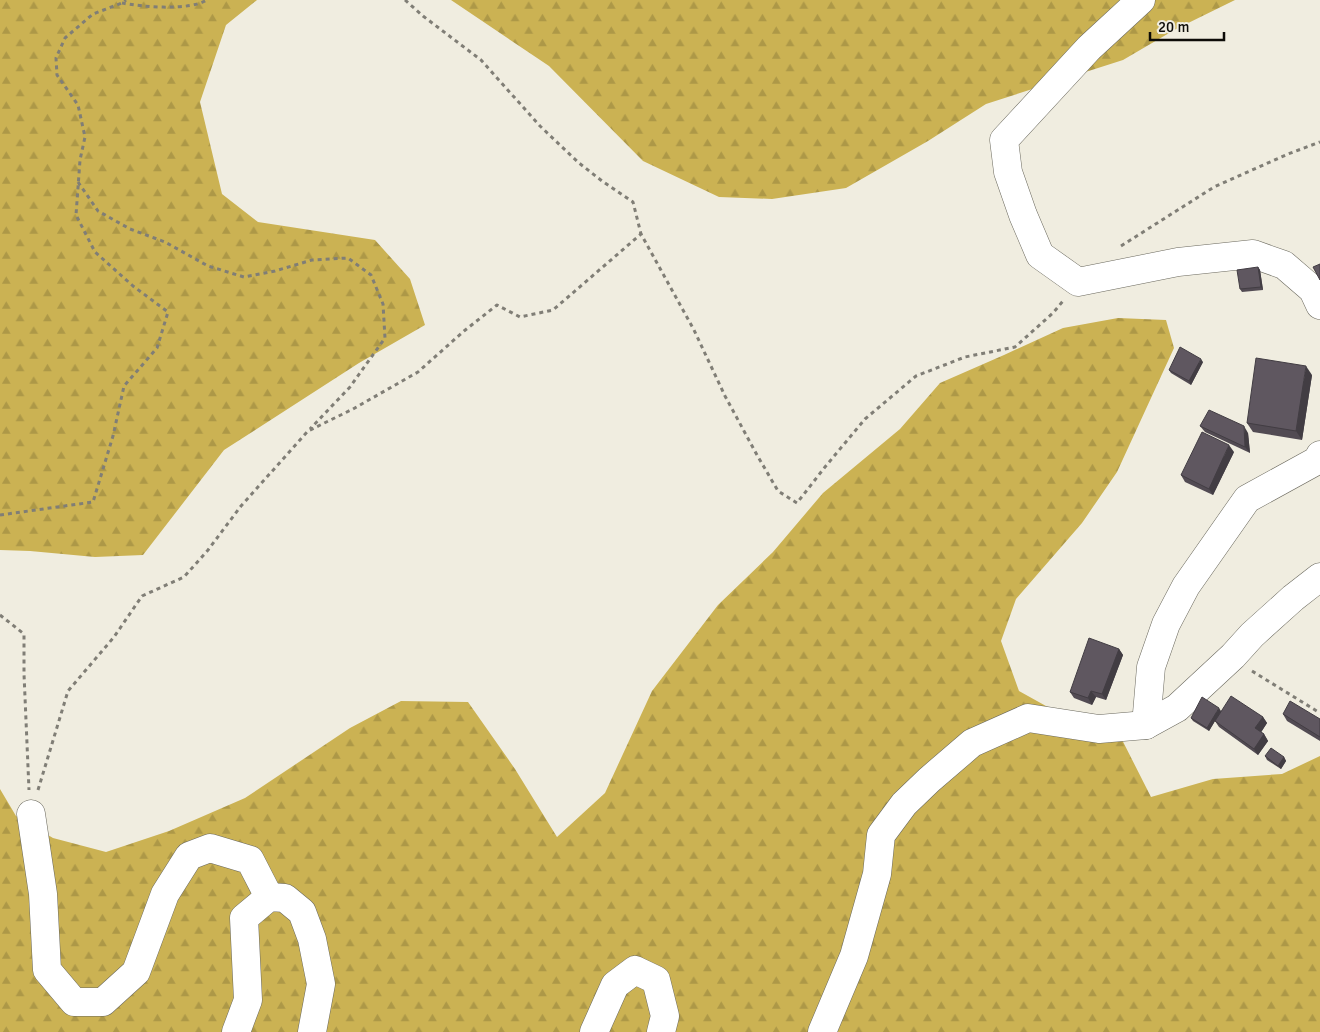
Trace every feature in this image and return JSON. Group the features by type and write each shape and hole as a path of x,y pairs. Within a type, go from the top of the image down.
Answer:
{"street":[{"path":"1142,0 1089,48 1004,140 1008,172 1022,215 1040,256 1078,282 1178,262 1253,254 1284,265 1313,290 1320,305"},
{"path":"1146,725 1151,667 1166,624 1186,586 1247,499 1318,460 1320,455"},
{"path":"822,1032 854,956 877,874 881,835 904,804 928,780 972,743 1028,718 1099,729 1146,725 1177,708 1233,656 1252,635 1293,598 1320,577"},
{"path":"31,814 43,894 47,970 74,1002 103,1002 136,972 165,894 189,856 210,848 250,860 269,897"},
{"path":"236,1032 248,1000 244,918 269,897 285,898 302,912 312,939 321,984 312,1032"},
{"path":"594,1032 615,985 634,970 656,980 665,1016 661,1032"}],"path":[{"path":"0,515 93,502 113,436 124,386 157,348 168,312 133,286 95,252 76,215 80,160 86,137 78,105 58,75 56,58 65,38 94,14 126,0"},
{"path":"122,3 145,7 164,7 200,4 207,0"},
{"path":"405,0 481,60 540,126 579,163 633,202 640,234 694,330 725,396 757,455 778,491 797,503 865,419 916,376 965,357 1016,347 1053,314 1078,282"},
{"path":"1116,249 1214,187 1320,142"},
{"path":"31,814 68,691 114,637 142,596 184,577 208,550 241,506 350,386 385,338 383,304 371,275 348,258 312,260 244,277 208,266 165,242 130,229 98,211 78,182"},
{"path":"308,431 353,409 418,372 464,331 497,305 520,317 552,310 640,234"},
{"path":"0,615 24,634 24,674 31,814"},
{"path":"1233,656 1259,676 1320,713"}],"green space":[{"path":"0,0 257,0 226,25 200,102 222,194 258,222 375,240 410,279 425,325 359,363 224,450 143,555 95,557 0,550"},
{"path":"451,0 1235,0 1176,29 1123,60 986,104 928,141 846,188 772,199 719,197 643,161 549,66"},
{"path":"1118,318 1166,320 1174,348 1117,472 1082,523 1016,599 1001,641 1019,691 1064,716 1110,716 1151,797 1213,779 1282,774 1320,756 1320,1032 0,1032 0,789 16,816 53,838 106,852 169,831 245,798 350,728 401,701 468,702 515,769 557,837 605,793 652,691 718,605 773,552 823,493 900,429 940,383 1063,328"}],"building":[{"path":"1320,264 1320,280 1313,267"},
{"path":"1258,267 1261,287 1240,289 1237,270"},
{"path":"1180,347 1201,359 1189,381 1169,370"},
{"path":"1256,358 1306,366 1296,431 1247,423"},
{"path":"1209,410 1244,426 1245,447 1200,426"},
{"path":"1202,432 1229,445 1209,489 1181,475"},
{"path":"1089,638 1119,649 1102,694 1091,691 1088,698 1070,692"},
{"path":"1231,696 1263,717 1255,728 1264,734 1254,749 1215,721"},
{"path":"1202,697 1219,708 1207,728 1191,718"},
{"path":"1290,701 1320,719 1320,737 1283,714"},
{"path":"1271,748 1284,757 1278,766 1265,756"}]}
